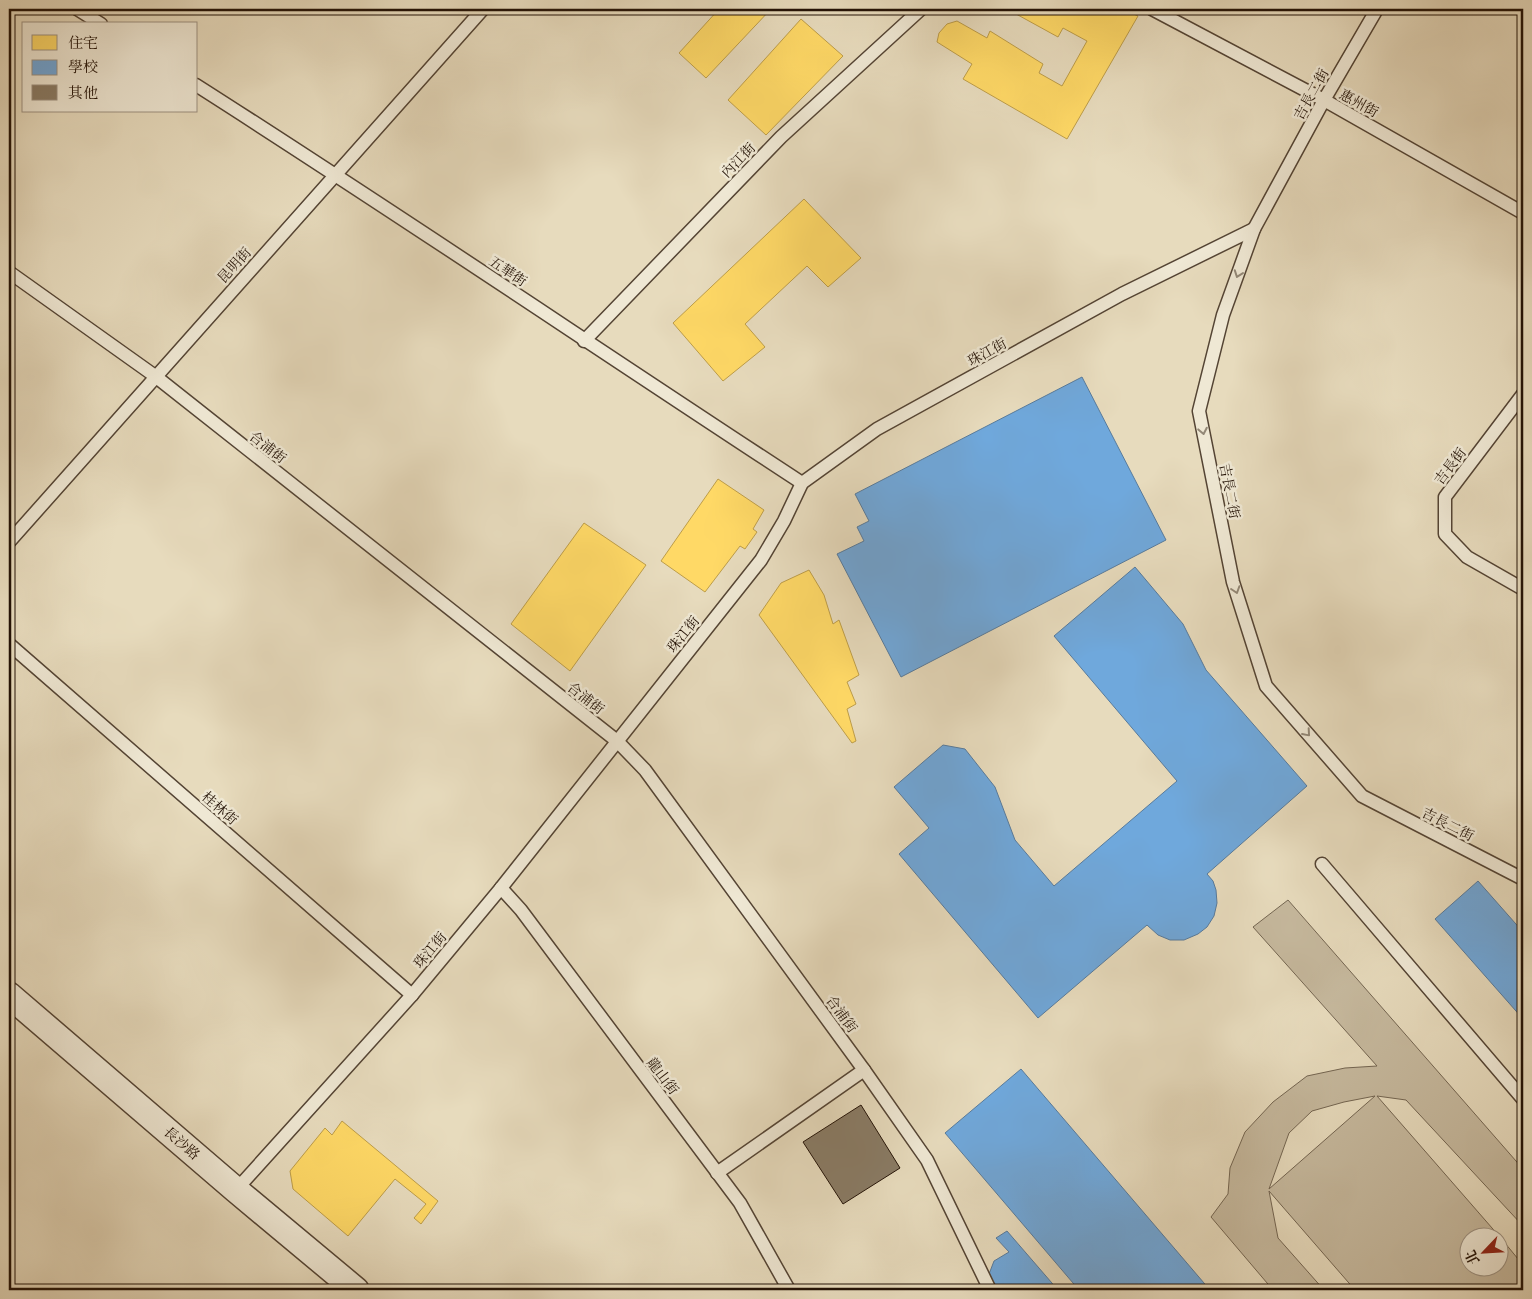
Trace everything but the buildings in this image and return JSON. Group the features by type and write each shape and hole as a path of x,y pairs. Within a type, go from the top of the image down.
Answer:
{"street":[{"name":"長沙路","path":"9,995 236,1190 356,1290"}],"lane":[{"path":"77,9 98,22"},
{"name":"昆明街","path":"9,542 483,9"},
{"name":"內江街","path":"584,340 781,137 921,9"},
{"name":"惠州街","path":"1152,9 1324,100 1523,213"},
{"name":"吉長二街","path":"1377,9 1324,100 1254,229 1223,315 1199,411 1233,582 1266,686 1362,796 1523,879"},
{"name":"五華街","path":"198,86 336,174 802,483"},
{"name":"珠江街","path":"236,1190 412,995 501,888 761,560 784,521 802,483 877,430 1122,294 1254,229"},
{"name":"合浦街","path":"9,272 155,376 617,741 645,770 864,1070 927,1160 990,1290"},
{"name":"吉長街","path":"1523,394 1445,496 1445,534 1467,557 1523,590"},
{"name":"桂林街","path":"9,644 412,995"},
{"path":"1322,864 1523,1099"},
{"name":"龍山街","path":"501,888 520,910 740,1203 789,1290"},
{"path":"717,1172 864,1070"}],"shaded area":[{"path":"1288,900 1523,1169 1523,1226 1406,1100 1377,1096 1490,1226 1460,1226 1460,1276 1510,1276 1510,1249 1523,1265 1523,1290 1355,1290 1269,1191 1278,1238 1324,1290 1273,1290 1211,1217 1228,1194 1230,1168 1245,1132 1273,1102 1307,1076 1345,1068 1377,1066 1253,927","holes":["1375,1096 1269,1189 1289,1133 1312,1111"]}]}
